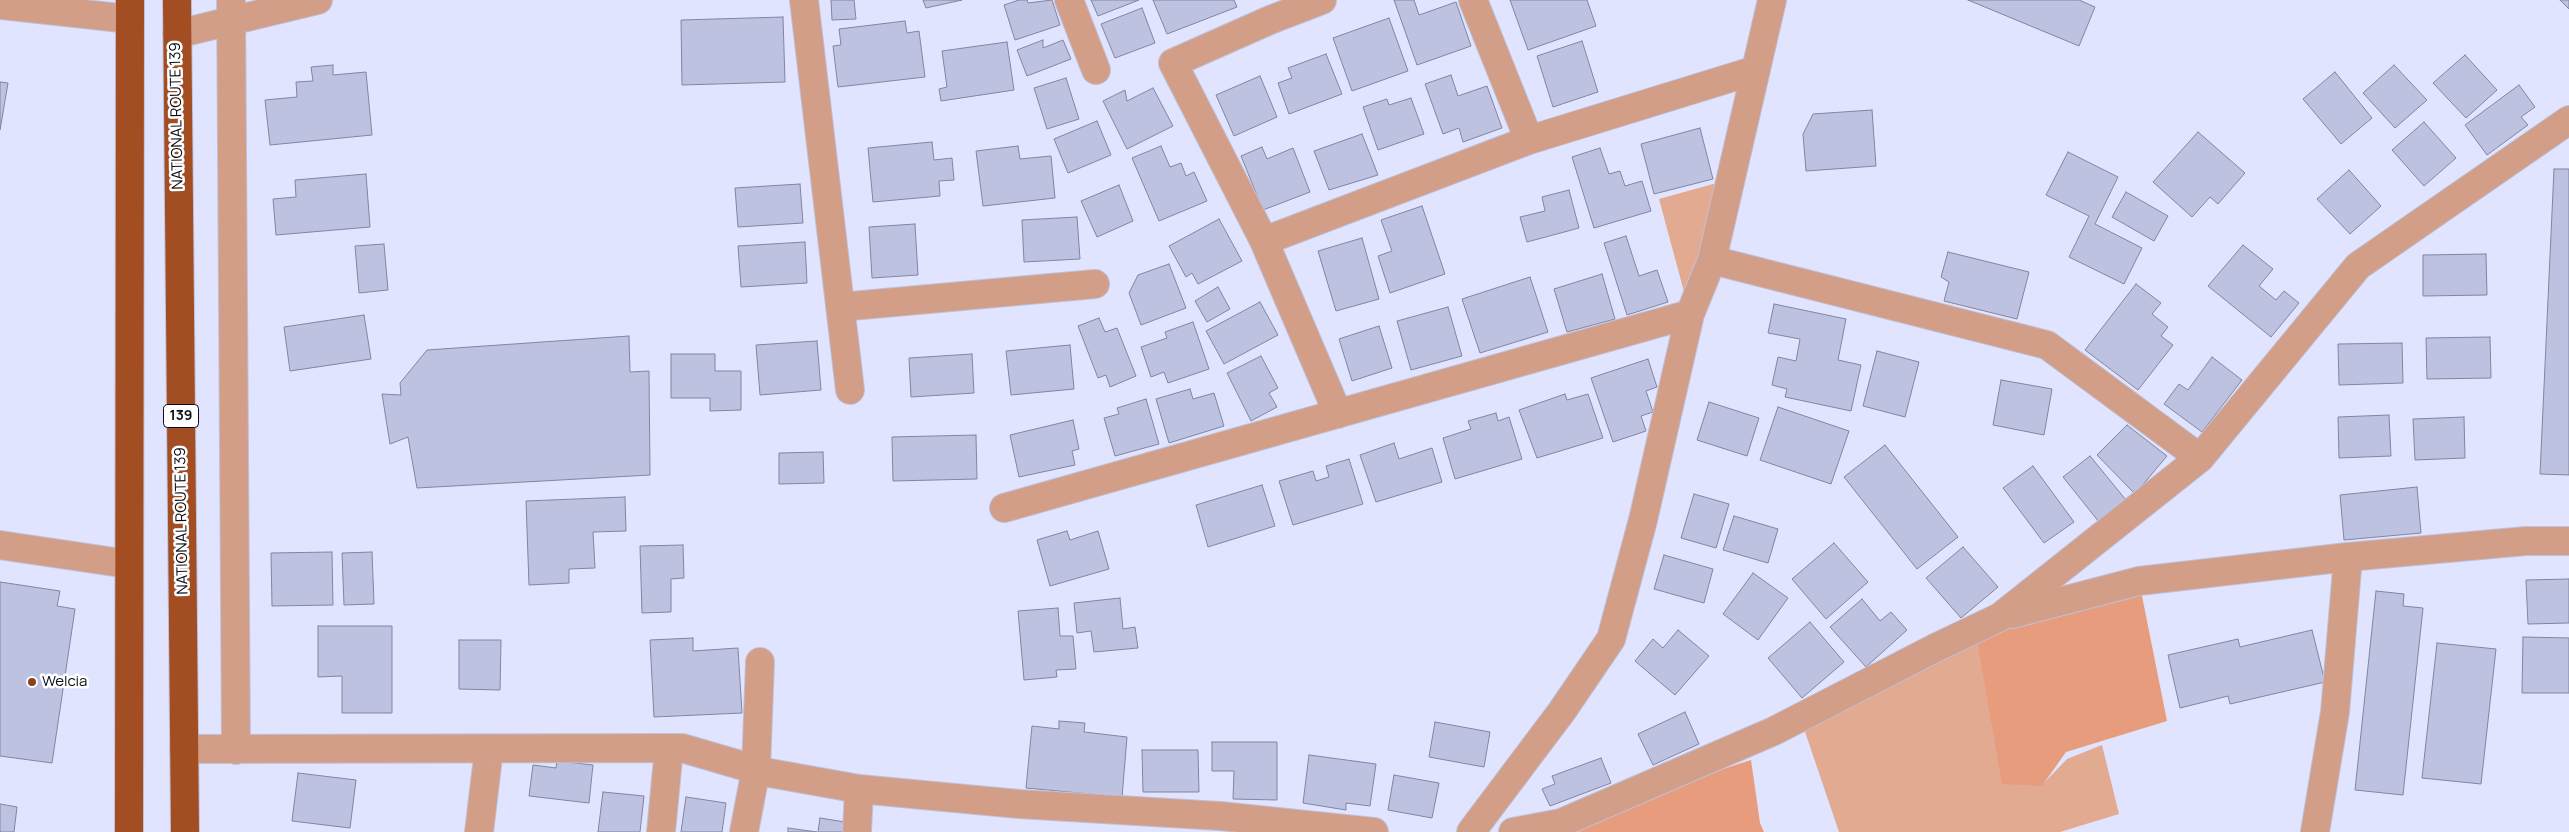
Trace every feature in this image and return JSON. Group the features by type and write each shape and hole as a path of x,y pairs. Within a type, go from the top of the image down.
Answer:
{"highway":[{"name":"NATIONAL ROUTE 139","path":"177,0 185,832"},
{"path":"129,832 130,9"}],"street":[{"path":"177,34 231,11 318,0"},
{"path":"804,0 850,390"},
{"path":"1070,0 1096,70"},
{"path":"1322,0 1266,10 1172,63 1264,241 1338,414"},
{"path":"1473,0 1529,140"},
{"path":"1471,832 1562,711 1611,639 1643,520 1690,314 1712,260 1772,0"},
{"path":"0,5 130,9"},
{"path":"231,11 236,750"},
{"path":"1264,241 1529,140 1756,70"},
{"path":"2000,617 2200,458 2358,266 2569,120"},
{"path":"1712,260 2047,346 2200,458"},
{"path":"840,307 1095,284"},
{"path":"1004,508 1690,314"},
{"path":"1513,832 1561,823 1774,731 1935,648 2000,617 2139,581 2348,557 2526,541 2569,541"},
{"path":"0,545 128,564"},
{"path":"2315,832 2335,712 2348,557"},
{"path":"744,832 756,769 760,662"},
{"path":"660,832 669,748"},
{"path":"184,749 682,748 756,769 859,789 1019,804 1220,816 1374,832"},
{"path":"479,832 489,749"},
{"path":"857,832 859,789"}],"shaded area":[{"path":"1731,179 1690,314 1659,199"},
{"path":"2139,581 2167,721 2066,752 2042,786 2002,784 1975,629"},
{"path":"1975,629 2041,786 2067,759 2102,745 2119,814 2060,832 1839,832 1802,723"},
{"path":"1751,760 1760,823 1764,832 1572,832 1572,818"}],"building":[{"path":"831,0 854,0 856,19 832,20"},
{"path":"923,0 962,0 926,8"},
{"path":"1019,0 1027,0 1028,3 1052,0 1060,25 1015,40 1004,5"},
{"path":"1091,0 1139,0 1098,16"},
{"path":"1153,0 1234,0 1237,7 1167,34"},
{"path":"1394,0 1414,0 1419,15 1456,2 1471,46 1417,65"},
{"path":"1510,0 1587,0 1596,26 1528,50"},
{"path":"1968,0 2079,0 2095,7 2079,46"},
{"path":"2560,0 2569,0 2569,9"},
{"path":"1142,8 1155,43 1115,58 1101,24"},
{"path":"783,17 785,82 682,85 681,20"},
{"path":"1389,18 1408,71 1352,91 1333,38"},
{"path":"905,21 907,33 919,31 925,77 838,87 833,46 841,45 839,29"},
{"path":"1043,40 1043,48 1063,40 1071,59 1027,76 1017,50"},
{"path":"1582,41 1598,92 1553,107 1537,56"},
{"path":"1007,42 1014,90 941,101 939,89 947,87 942,51"},
{"path":"1326,54 1342,94 1289,114 1278,83 1292,78 1288,68"},
{"path":"2465,55 2497,90 2466,118 2433,83"},
{"path":"333,65 333,75 366,72 372,135 270,145 265,100 297,97 296,82 313,81 311,67"},
{"path":"2394,65 2427,100 2395,128 2363,93"},
{"path":"2335,72 2372,118 2341,144 2303,99"},
{"path":"1451,75 1458,96 1487,86 1502,128 1463,142 1459,128 1443,134 1425,84"},
{"path":"1260,76 1277,117 1234,136 1216,95"},
{"path":"1066,78 1079,119 1047,129 1034,88"},
{"path":"0,82 8,83 0,130"},
{"path":"2519,85 2535,107 2521,117 2528,125 2487,155 2465,125"},
{"path":"1153,88 1173,126 1127,149 1103,101 1125,90 1127,101"},
{"path":"1411,98 1424,134 1378,150 1363,107 1387,99 1389,105"},
{"path":"1872,110 1876,166 1806,171 1803,134 1813,114"},
{"path":"1097,121 1111,155 1068,173 1054,139"},
{"path":"2424,122 2456,158 2424,186 2392,150"},
{"path":"1700,128 1713,179 1654,194 1641,144"},
{"path":"2198,132 2245,173 2218,204 2210,197 2192,217 2153,182"},
{"path":"1362,134 1378,175 1329,190 1314,151"},
{"path":"932,142 934,160 952,158 954,180 939,181 940,196 873,202 868,148"},
{"path":"1018,146 1020,159 1051,156 1055,198 983,206 976,151"},
{"path":"1161,146 1170,167 1181,163 1186,176 1194,172 1207,201 1159,221 1132,158"},
{"path":"1262,147 1267,159 1293,148 1310,192 1263,210 1241,156"},
{"path":"1600,148 1609,174 1620,171 1625,186 1642,181 1651,211 1594,228 1572,157"},
{"path":"2068,152 2118,177 2095,224 2142,248 2124,284 2069,257 2089,216 2046,195"},
{"path":"2554,169 2569,169 2569,475 2540,474"},
{"path":"2349,170 2381,206 2350,234 2317,199"},
{"path":"366,174 370,227 276,235 273,199 296,197 295,180"},
{"path":"800,184 803,223 738,227 735,188"},
{"path":"1119,185 1133,221 1097,237 1081,201"},
{"path":"1569,190 1579,228 1527,242 1520,217 1545,211 1542,197"},
{"path":"2126,192 2168,216 2154,241 2112,217"},
{"path":"1422,206 1445,274 1390,293 1378,256 1392,251 1381,220"},
{"path":"1077,217 1080,259 1024,262 1022,220"},
{"path":"1219,219 1242,261 1198,284 1192,273 1186,277 1169,246"},
{"path":"915,224 918,275 872,278 869,227"},
{"path":"1626,236 1639,276 1657,270 1668,302 1627,315 1604,243"},
{"path":"1362,238 1379,299 1336,311 1318,251"},
{"path":"805,242 807,283 741,287 738,246"},
{"path":"384,244 388,290 359,293 355,246"},
{"path":"2243,245 2273,269 2259,286 2276,300 2284,291 2299,303 2271,337 2208,286"},
{"path":"1948,252 2029,272 2017,319 1944,301 1949,282 1941,277"},
{"path":"2486,254 2487,295 2423,296 2423,255"},
{"path":"1169,264 1186,308 1141,325 1129,293 1138,275"},
{"path":"1602,274 1615,319 1567,332 1554,289"},
{"path":"1530,277 1548,332 1480,353 1462,299"},
{"path":"2136,284 2161,303 2152,314 2168,327 2161,336 2173,345 2138,390 2085,350"},
{"path":"1218,287 1230,309 1207,322 1195,301"},
{"path":"1260,302 1278,335 1224,364 1206,331"},
{"path":"1774,304 1846,319 1838,360 1861,365 1851,411 1785,397 1787,389 1772,385 1778,357 1796,361 1800,339 1768,333"},
{"path":"1448,307 1462,356 1411,370 1397,321"},
{"path":"364,315 371,359 290,371 284,327"},
{"path":"1099,318 1105,332 1117,328 1136,376 1110,387 1106,375 1098,378 1078,326"},
{"path":"1193,322 1209,369 1168,383 1164,372 1151,377 1141,347 1167,338 1165,332"},
{"path":"1379,326 1392,368 1352,381 1339,339"},
{"path":"629,336 630,372 649,371 650,475 417,488 408,437 390,444 382,394 401,395 400,383 427,350"},
{"path":"2490,337 2491,378 2427,379 2426,338"},
{"path":"817,341 821,390 760,395 756,345"},
{"path":"2402,343 2403,383 2339,385 2338,344"},
{"path":"1070,345 1074,389 1011,395 1006,351"},
{"path":"1877,351 1919,362 1905,417 1863,406"},
{"path":"671,354 715,354 715,371 741,371 741,410 710,411 710,398 671,398"},
{"path":"972,354 974,393 911,397 909,358"},
{"path":"1261,356 1278,388 1269,393 1277,407 1251,421 1227,373"},
{"path":"2212,357 2242,380 2202,432 2164,404 2179,384 2188,390"},
{"path":"1648,359 1657,387 1646,391 1653,412 1641,416 1646,431 1613,442 1591,378"},
{"path":"2001,380 2052,389 2044,435 1993,425"},
{"path":"1190,389 1193,399 1214,393 1224,426 1169,443 1156,399"},
{"path":"1565,394 1567,400 1588,394 1603,438 1537,458 1519,410"},
{"path":"1146,399 1159,444 1115,456 1104,418 1119,414 1117,408"},
{"path":"1709,402 1759,418 1747,456 1697,440"},
{"path":"1778,407 1849,431 1831,484 1760,460"},
{"path":"1496,413 1498,421 1509,417 1522,459 1455,479 1443,438 1471,429 1468,421"},
{"path":"2389,415 2391,456 2339,458 2338,417"},
{"path":"2464,417 2465,458 2415,460 2413,419"},
{"path":"1073,420 1079,449 1072,451 1075,465 1019,477 1010,435"},
{"path":"2127,425 2167,456 2135,494 2097,455"},
{"path":"976,435 977,479 893,481 892,437"},
{"path":"1394,443 1399,459 1432,448 1442,482 1376,502 1360,455"},
{"path":"1885,445 1958,537 1917,569 1844,477"},
{"path":"823,452 824,483 779,484 779,453"},
{"path":"2090,456 2126,500 2099,522 2063,477"},
{"path":"1349,459 1363,504 1293,525 1279,481 1313,471 1316,481 1329,477 1326,466"},
{"path":"2033,466 2074,522 2044,543 2003,488"},
{"path":"1262,485 1275,526 1208,547 1196,505"},
{"path":"2417,487 2421,533 2344,540 2340,495"},
{"path":"1694,494 1729,504 1716,548 1681,538"},
{"path":"625,497 626,531 593,532 595,568 569,569 569,583 529,585 526,501"},
{"path":"1734,516 1778,529 1768,563 1723,550"},
{"path":"1067,531 1070,540 1098,531 1109,569 1050,586 1037,540"},
{"path":"1834,543 1868,582 1826,619 1792,579"},
{"path":"683,545 684,578 671,579 671,612 642,613 640,546"},
{"path":"1963,547 1998,587 1961,618 1926,578"},
{"path":"332,552 333,605 272,606 271,553"},
{"path":"372,552 374,604 344,605 342,553"},
{"path":"1664,555 1713,569 1704,603 1654,589"},
{"path":"1753,573 1788,598 1758,640 1723,614"},
{"path":"2569,579 2569,623 2528,624 2526,580"},
{"name":"Welcia","path":"0,582 60,591 57,606 75,609 52,763 0,756"},
{"path":"2376,591 2404,594 2403,606 2423,608 2403,795 2355,790"},
{"path":"1120,598 1123,629 1135,627 1138,648 1094,652 1091,631 1077,633 1074,603"},
{"path":"1862,599 1880,621 1891,612 1907,630 1866,667 1830,627"},
{"path":"1058,608 1060,636 1073,636 1076,669 1056,670 1057,677 1024,680 1018,611"},
{"path":"1810,622 1844,662 1802,698 1768,658"},
{"path":"318,626 392,626 392,713 342,713 342,676 318,677"},
{"path":"1678,630 1709,656 1675,695 1635,661 1653,639 1663,648"},
{"path":"2312,630 2325,682 2230,704 2228,696 2180,708 2168,655 2238,639 2240,647"},
{"path":"2523,637 2569,638 2569,693 2522,693"},
{"path":"693,638 693,651 738,648 742,713 654,717 650,640"},
{"path":"459,640 501,640 500,690 459,689"},
{"path":"2437,643 2496,649 2481,784 2422,778"},
{"path":"1685,712 1699,744 1653,765 1638,734"},
{"path":"1059,721 1085,723 1084,732 1127,737 1122,797 1026,788 1032,726 1059,729"},
{"path":"1435,722 1490,732 1484,767 1429,757"},
{"path":"1212,742 1277,742 1277,800 1233,799 1234,771 1212,771"},
{"path":"1142,750 1198,750 1199,792 1143,792"},
{"path":"1309,755 1376,764 1370,806 1346,803 1346,810 1303,803"},
{"path":"1601,758 1611,783 1550,806 1542,789 1555,784 1552,776"},
{"path":"557,761 593,765 589,803 529,796 533,765 556,768"},
{"path":"298,773 356,780 350,828 292,821"},
{"path":"1394,775 1439,783 1432,818 1388,810"},
{"path":"603,792 644,796 640,832 598,832"},
{"path":"686,797 726,803 722,832 681,832"},
{"path":"0,804 17,807 14,832 0,832"},
{"path":"820,818 845,822 843,832 818,832"},
{"path":"788,828 817,832 788,832"}],"place":[{"name":"Welcia","path":"32,682"}]}
